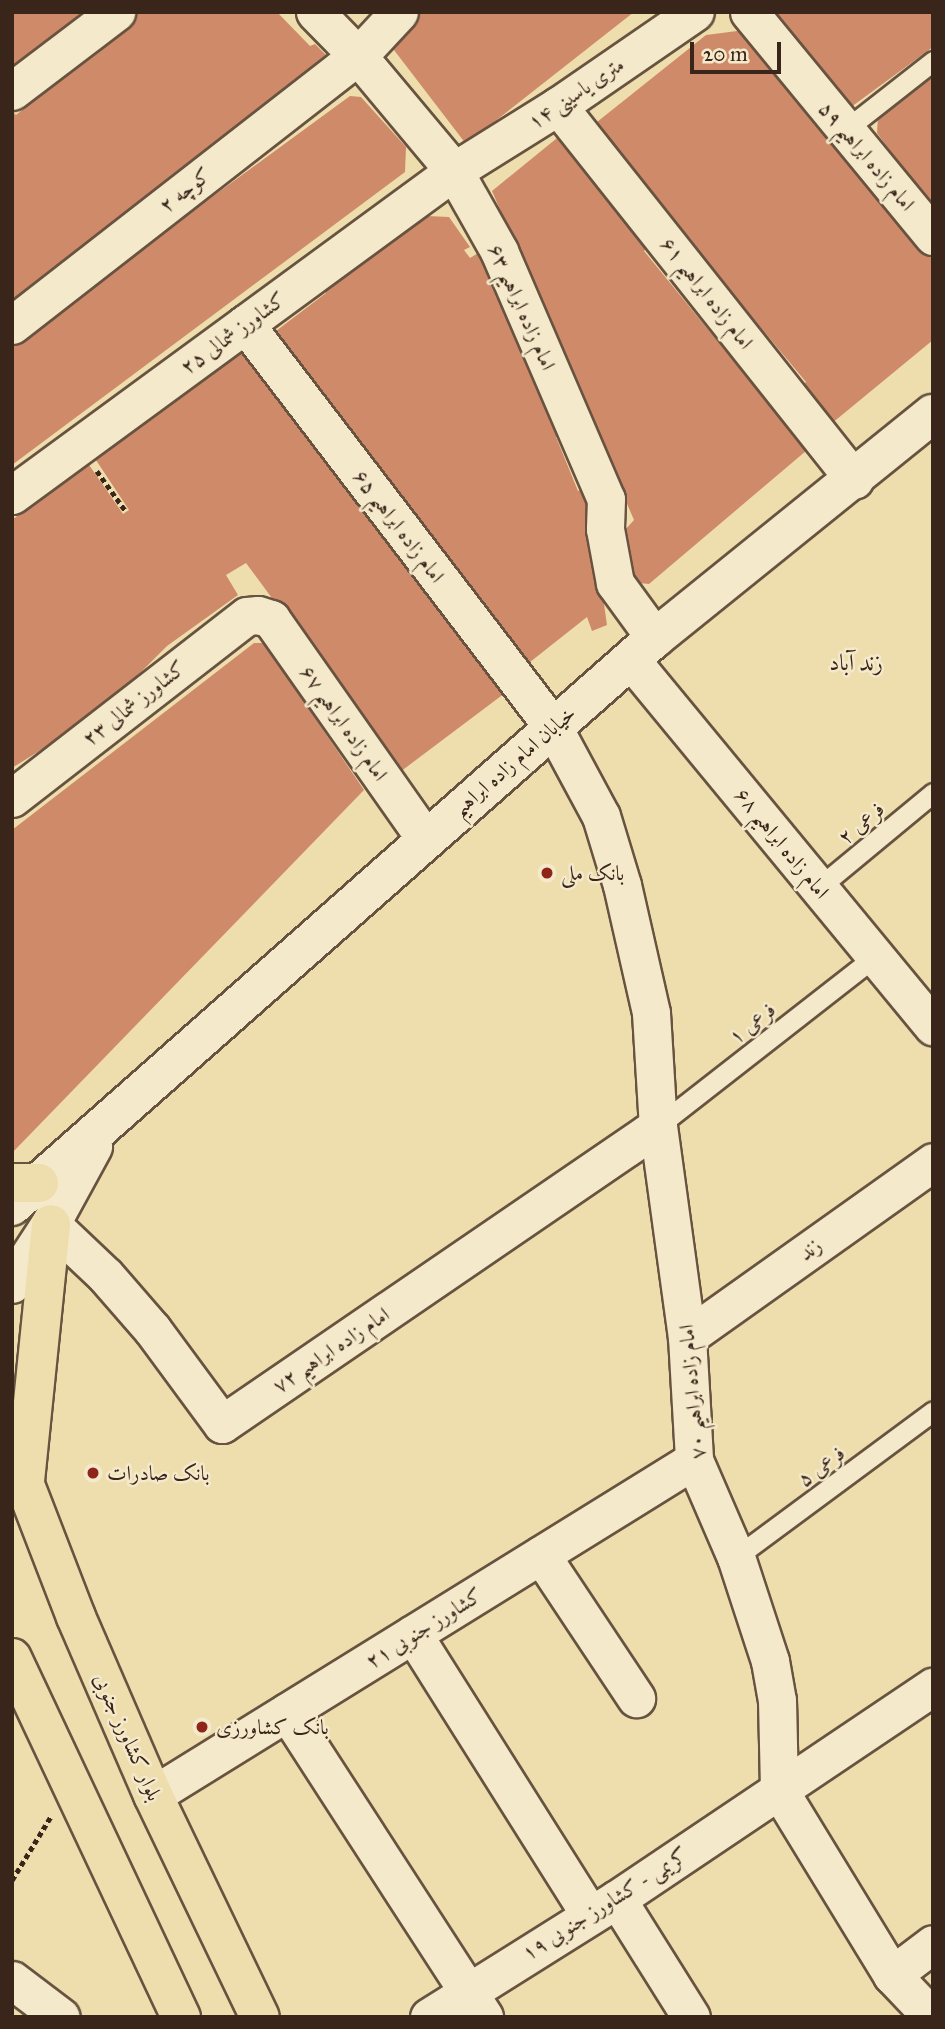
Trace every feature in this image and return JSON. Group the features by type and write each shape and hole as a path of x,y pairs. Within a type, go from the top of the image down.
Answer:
{"main road":[{"name":"خیابان امام زاده ابراهیم","path":"21,1191 106,1123 425,838 643,649 933,414"},
{"name":"خیابان امام زاده ابراهیم","path":"12,1284 51,1224 106,1123"},
{"path":"17,1471 51,1224"},
{"name":"بلوار کشاورز جنوبی","path":"17,1471 76,1617 153,1795 260,2017"},
{"path":"12,1658 181,2017"}],"street":[{"path":"12,91 116,12"},
{"name":"امام زاده ابراهیم ۶۳","path":"316,12 358,56 454,171 499,251 607,499 605,529 615,583 643,649"},
{"name":"کوچه ۲","path":"12,325 358,56 399,12"},
{"name":"۱۴ متری یاسینی","path":"454,171 558,106 695,12"},
{"name":"امام زاده ابراهیم ۵۹","path":"748,12 933,236"},
{"name":"امام زاده ابراهیم ۶۱","path":"558,106 854,480"},
{"name":"کشاورز شمالی ۲۵","path":"12,495 454,171"},
{"name":"امام زاده ابراهیم ۶۵","path":"245,324 553,727"},
{"name":"کشاورز شمالی ۲۳","path":"12,798 247,616 258,615"},
{"name":"امام زاده ابراهیم ۶۷","path":"258,615 271,619 425,838"},
{"name":"امام زاده ابراهیم ۶۸","path":"643,649 818,888 933,1027"},
{"name":"امام زاده ابراهیم ۷۰","path":"553,727 601,816 622,885 651,1013 658,1126 687,1337 694,1460 736,1557 770,1661 777,1700 779,1790"},
{"name":"امام زاده ابراهیم ۷۲","path":"51,1224 105,1275 152,1329 222,1424 658,1126"},
{"name":"زند","path":"687,1337 933,1162"},
{"name":"کشاورز جنوبی ۲۱","path":"153,1795 694,1460"},
{"path":"541,1555 636,1698"},
{"path":"413,1634 603,1907 691,2017"},
{"name":"کریمی - کشاورز جنوبی ۱۹","path":"429,2017 476,2003 603,1907 933,1687"},
{"path":"287,1712 476,2003"},
{"path":"779,1790 892,1975 932,2017"},
{"path":"892,1975 933,1944"},
{"path":"12,1980 61,2017"}],"lane":[{"path":"845,130 933,61"},
{"name":"فرعی ۲","path":"818,888 933,793"},
{"name":"فرعی ۱","path":"658,1126 874,957"},
{"name":"فرعی ۵","path":"736,1557 933,1411"}],"path":[{"path":"80,445 125,510"},
{"path":"12,1880 71,1783"}],"building":[{"path":"12,12 102,12 12,79"},
{"path":"137,12 277,12 310,46 315,44 329,58 12,319 12,111 16,115 36,99 30,92"},
{"path":"409,12 634,12 466,144 384,37"},
{"path":"771,12 933,12 933,47 847,110"},
{"path":"745,30 933,260 933,340 831,424 800,388 806,382 592,126 706,35"},
{"path":"933,76 933,210 877,133 878,117"},
{"path":"350,96 361,97 406,147 405,172 12,465 12,343"},
{"path":"562,134 653,241 644,251 782,420 789,415 813,445 649,584 639,583 629,569 624,531 634,520 492,191"},
{"path":"427,216 449,217 470,247 464,250 470,258 483,250 567,430 556,437 578,491 584,488 591,514 607,625 592,631 587,617 525,666 272,339 276,331 326,293 319,285"},
{"path":"241,347 505,693 400,772 246,563 226,575 238,595 167,646 133,680 60,738 12,768 12,520 87,462 123,514 129,510 94,457"},
{"path":"254,643 264,643 364,790 12,1153 12,830"}],"place":[{"name":"بانک ملی","path":"547,873"},
{"name":"بانک صادرات","path":"93,1473"},
{"name":"بانک کشاورزی","path":"202,1727"}],"district":[{"name":"زند آباد","path":"856,662"}]}
